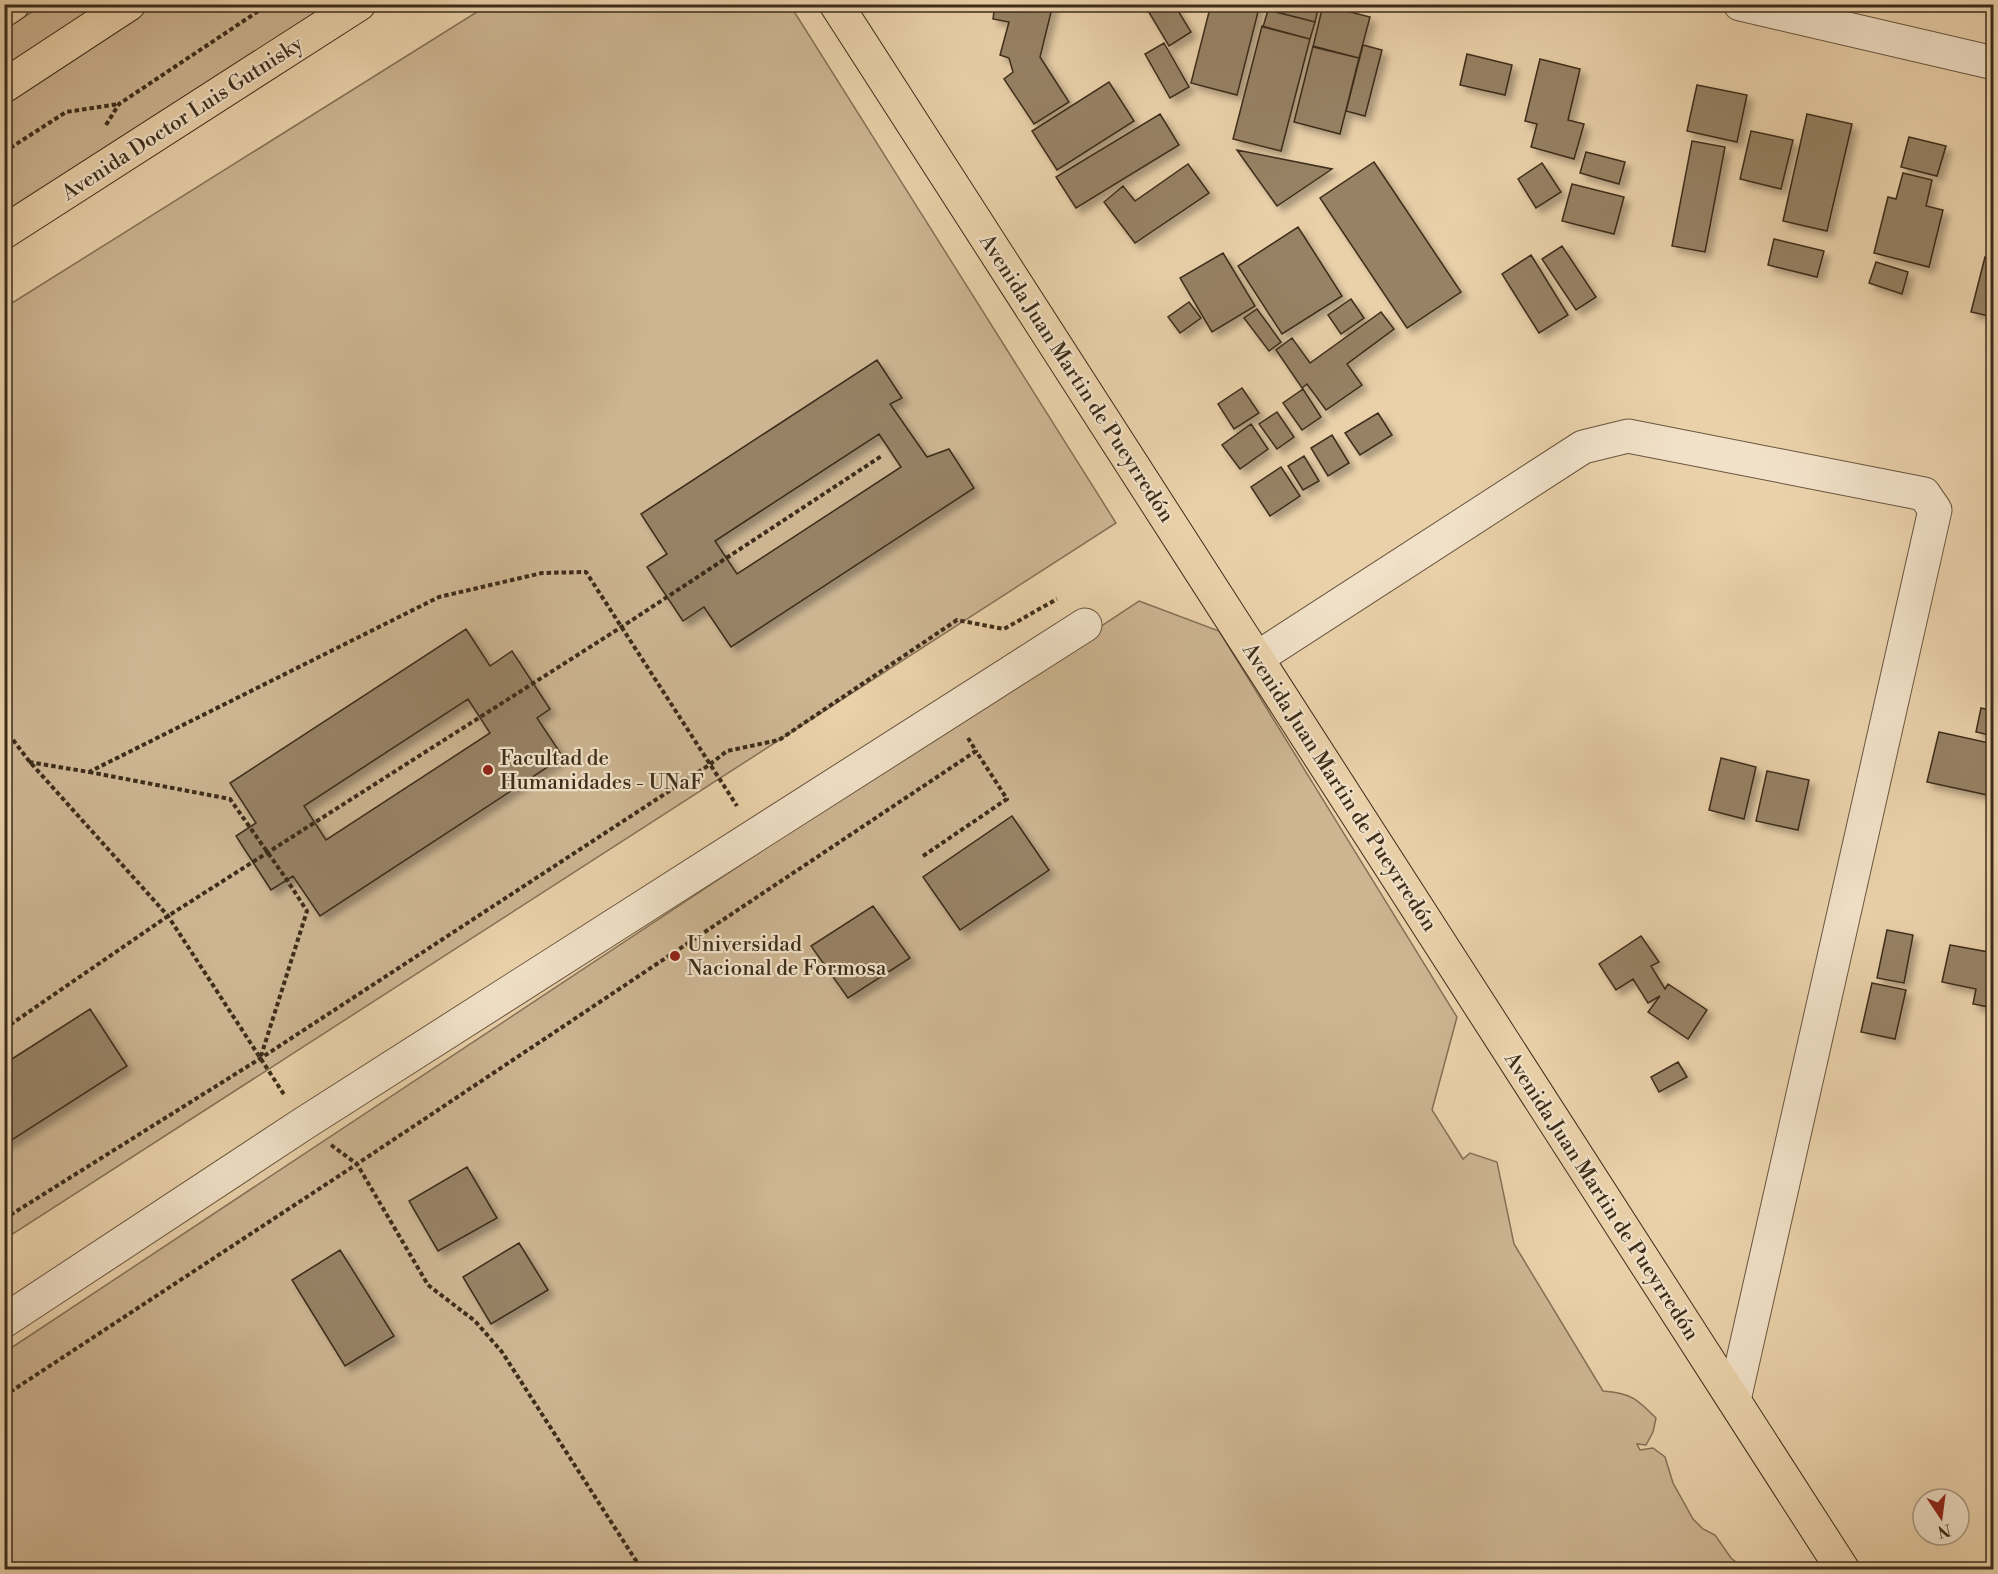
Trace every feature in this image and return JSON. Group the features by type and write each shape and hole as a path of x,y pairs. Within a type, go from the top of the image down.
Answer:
{"main road":[{"path":"4,10 13,4"},
{"path":"4,86 129,4"},
{"name":"Avenida Doctor Luis Gutnisky","path":"4,232 359,4"},
{"name":"Avenida Juan Martin de Pueyrredón","path":"836,4 1843,1569"}],"street":[{"path":"1740,4 1994,63"},
{"path":"1257,658 1583,447 1628,436 1924,494 1935,510 1734,1400"},
{"path":"4,1321 303,1124 1085,626"}],"path":[{"path":"102,130 119,104 269,4"},
{"path":"4,152 66,112 119,104"},
{"path":"4,1029 168,916 623,626 883,455"},
{"path":"89,772 439,597 542,573 586,572 623,626 709,765 756,834"},
{"path":"4,1219 261,1058 727,751 779,740 957,620 1004,629 1059,597"},
{"path":"923,856 1006,799 952,712"},
{"path":"4,728 29,761 168,916 303,1124 357,1164 428,1285 475,1321 502,1352 642,1569"},
{"path":"4,1396 357,1164 976,751"},
{"path":"29,761 230,799 307,911 261,1058"}],"shaded area":[{"path":"43,5 329,5 5,215 5,29"},
{"path":"488,5 790,5 1116,523 5,1239 4,308"},
{"path":"1139,601 1219,631 1457,1017 1432,1110 1463,1159 1470,1153 1497,1162 1514,1244 1603,1391 1620,1393 1633,1398 1656,1418 1653,1432 1646,1445 1637,1444 1640,1450 1653,1448 1665,1457 1673,1483 1693,1519 1703,1529 1715,1535 1731,1558 1745,1569 5,1570 5,1352"}],"building":[{"path":"995,4 1053,4 1040,57 1069,102 1034,124 1004,79 1013,72 1009,58 1000,55 1009,22 993,19"},
{"path":"1144,4 1174,4 1191,32 1169,46"},
{"path":"1211,4 1260,4 1237,95 1191,83"},
{"path":"1266,4 1319,5 1315,22 1265,9"},
{"path":"1323,5 1370,17 1359,58 1313,47"},
{"path":"1268,10 1315,22 1310,39 1263,27"},
{"path":"1262,26 1310,39 1281,151 1233,139"},
{"path":"1164,43 1189,87 1170,98 1145,54"},
{"path":"1363,45 1382,50 1365,116 1346,111"},
{"path":"1313,46 1359,58 1340,134 1294,122"},
{"path":"1467,54 1512,65 1505,95 1460,85"},
{"path":"1540,59 1580,69 1568,120 1584,124 1574,159 1531,147 1537,124 1525,121"},
{"path":"1109,82 1134,121 1057,170 1032,131"},
{"path":"1697,85 1747,95 1737,142 1687,131"},
{"path":"1160,114 1179,145 1076,208 1056,177"},
{"path":"1807,114 1852,124 1827,231 1783,221"},
{"path":"1751,131 1793,140 1781,189 1740,179"},
{"path":"1909,137 1946,146 1937,176 1901,167"},
{"path":"1692,141 1725,147 1705,252 1672,246"},
{"path":"1237,150 1332,169 1277,206"},
{"path":"1586,152 1625,162 1619,184 1580,173"},
{"path":"1374,162 1461,292 1407,328 1320,198"},
{"path":"1542,163 1561,192 1536,208 1518,179"},
{"path":"1188,164 1209,193 1135,243 1104,202 1123,186 1135,201"},
{"path":"1903,173 1932,180 1926,206 1943,210 1929,267 1874,253 1888,197 1896,199"},
{"path":"1572,184 1624,197 1614,234 1562,221"},
{"path":"1298,227 1342,296 1282,334 1238,266"},
{"path":"1774,239 1824,251 1817,277 1768,265"},
{"path":"1562,246 1596,297 1576,310 1542,259"},
{"path":"1223,253 1255,306 1212,332 1180,278"},
{"path":"1531,255 1568,315 1539,333 1502,274"},
{"path":"1985,257 1994,259 1994,317 1971,312"},
{"path":"1876,262 1908,272 1902,294 1869,283"},
{"path":"1351,299 1364,318 1341,334 1328,315"},
{"path":"1189,302 1201,318 1180,333 1168,317"},
{"path":"1257,309 1281,342 1269,351 1244,318"},
{"path":"1381,312 1394,329 1347,364 1362,385 1326,410 1307,384 1302,388 1276,350 1292,338 1310,363"},
{"path":"877,360 902,398 890,404 927,457 949,449 974,488 731,647 704,607 683,621 647,567 667,554 641,514","holes":["879,434 901,467 737,574 715,541"]},
{"path":"1242,388 1259,413 1234,429 1218,404"},
{"path":"1303,389 1321,417 1302,430 1283,403"},
{"path":"1277,412 1294,437 1277,449 1259,424"},
{"path":"1378,413 1392,435 1360,455 1345,433"},
{"path":"1251,424 1268,449 1240,469 1222,445"},
{"path":"1332,435 1349,463 1328,476 1311,448"},
{"path":"1304,456 1319,481 1303,490 1288,466"},
{"path":"1281,467 1300,496 1270,516 1251,487"},
{"name":"Facultad de Humanidades - UNaF","path":"466,629 490,666 512,651 550,709 537,718 563,757 320,916 293,876 271,890 236,836 256,823 230,783","holes":["468,699 490,733 326,840 304,806"]},
{"path":"1981,708 1994,711 1994,736 1976,732"},
{"path":"1939,732 1994,744 1992,796 1927,782"},
{"path":"1721,758 1756,767 1744,819 1709,810"},
{"path":"1767,771 1809,780 1798,830 1756,821"},
{"path":"1012,816 1049,870 960,930 923,877"},
{"path":"873,906 910,958 848,998 811,946"},
{"path":"1887,930 1913,935 1904,983 1877,978"},
{"path":"1641,936 1659,962 1651,966 1665,989 1668,984 1707,1010 1688,1039 1648,1012 1660,996 1648,1003 1633,979 1616,990 1599,964"},
{"path":"1950,945 1994,953 1994,1008 1973,1004 1976,989 1942,982"},
{"path":"1872,983 1906,990 1895,1039 1861,1032"},
{"path":"90,1009 127,1066 4,1145 4,1064"},
{"path":"1678,1062 1687,1077 1659,1092 1651,1077"},
{"path":"467,1167 497,1218 438,1251 409,1201"},
{"path":"519,1243 548,1290 491,1324 463,1277"},
{"path":"340,1250 394,1336 345,1366 292,1280"}],"place":[{"name":"Facultad de Humanidades - UNaF","path":"488,770"},
{"name":"Universidad Nacional de Formosa","path":"675,956"}]}
